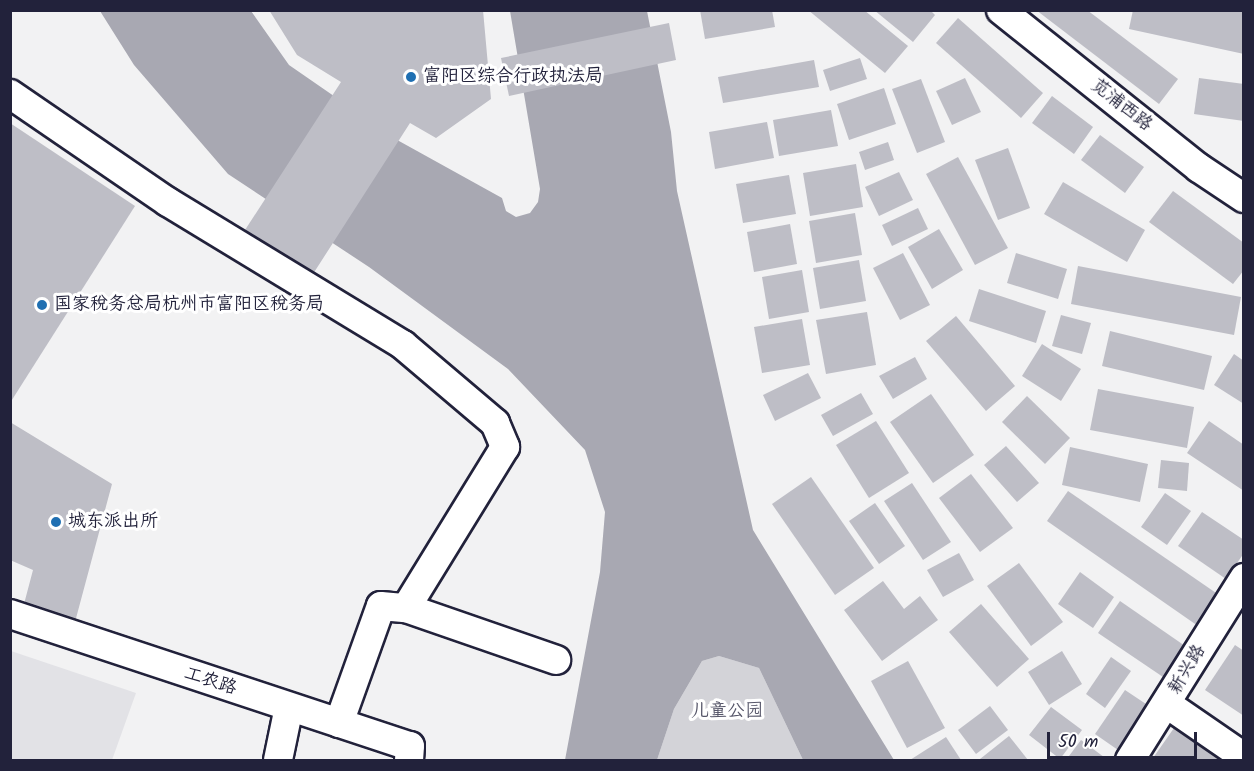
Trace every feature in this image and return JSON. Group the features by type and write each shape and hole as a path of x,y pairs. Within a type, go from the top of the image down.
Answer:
{"street":[{"name":"苋浦西路","path":"1001,10 1199,168 1244,198"},
{"name":"苋浦西路","path":"1026,10 1244,179"},
{"path":"10,94 168,202 403,345 495,423 505,447 406,608"},
{"name":"新兴路","path":"1130,760 1244,578"},
{"path":"339,723 381,606 406,608 556,660"},
{"name":"工农路","path":"10,614 339,723 409,753"},
{"path":"1167,704 1244,757"},
{"path":"278,760 289,707"}],"shaded area":[{"path":"100,11 251,11 289,65 399,141 502,198 506,211 516,217 530,213 538,202 540,189 510,11 647,11 671,132 677,191 753,530 894,760 803,760 759,668 719,656 702,661 674,709 657,760 565,760 600,572 605,512 585,450 508,369 369,267 228,174 134,65"},
{"path":"11,651 136,693 112,760 11,760"}],"green space":[{"name":"儿童公园","path":"719,656 759,668 803,760 657,760 674,709 702,661"}],"building":[{"path":"269,10 483,10 491,99 436,138 410,123 313,274 245,230 341,82 297,55"},
{"path":"700,10 772,10 775,27 705,39"},
{"path":"808,10 864,10 908,46 885,73"},
{"path":"874,10 930,10 935,15 913,42"},
{"path":"1036,10 1087,10 1178,79 1159,104"},
{"path":"1133,10 1244,11 1244,54 1129,29"},
{"path":"958,18 1043,93 1021,118 936,43"},
{"path":"669,23 676,60 509,96 501,58"},
{"path":"860,58 867,79 830,91 823,70"},
{"path":"814,60 819,87 723,103 718,77"},
{"path":"965,78 981,112 952,125 936,91"},
{"path":"1199,78 1244,84 1244,121 1194,114"},
{"path":"921,79 945,142 917,153 892,89"},
{"path":"884,88 896,124 849,140 837,104"},
{"path":"1052,96 1093,127 1074,154 1032,123"},
{"path":"831,110 838,146 779,156 773,120"},
{"path":"767,122 774,158 715,169 709,132"},
{"name":"国家税务总局杭州市富阳区税务局","path":"10,123 135,206 10,403"},
{"path":"1100,135 1144,167 1125,193 1081,160"},
{"path":"888,142 894,160 865,170 859,152"},
{"path":"1008,148 1030,208 998,220 975,160"},
{"path":"958,157 1008,248 975,265 926,174"},
{"path":"856,164 863,207 810,216 803,173"},
{"path":"899,172 913,200 879,216 865,187"},
{"path":"789,175 796,214 743,223 736,184"},
{"path":"1063,182 1145,230 1127,262 1044,214"},
{"path":"1173,191 1244,243 1244,270 1233,284 1149,222"},
{"path":"918,208 928,229 892,246 882,225"},
{"path":"855,213 862,255 816,263 809,221"},
{"path":"790,224 797,264 754,272 747,232"},
{"path":"939,229 963,270 932,289 908,247"},
{"path":"903,253 930,305 900,320 873,268"},
{"path":"1016,253 1067,269 1058,299 1007,283"},
{"path":"859,260 866,301 820,309 813,268"},
{"path":"1078,266 1241,297 1234,335 1071,304"},
{"path":"802,270 809,312 769,319 762,277"},
{"path":"979,289 1046,311 1036,343 969,321"},
{"path":"867,312 876,365 826,374 816,320"},
{"path":"1061,315 1091,323 1082,354 1052,346"},
{"path":"956,316 1015,386 986,411 926,341"},
{"path":"802,319 810,365 762,373 754,327"},
{"path":"1110,331 1212,356 1204,390 1102,366"},
{"path":"1042,344 1081,369 1061,401 1022,376"},
{"path":"1234,354 1244,361 1244,404 1214,385"},
{"path":"915,357 927,379 893,399 879,376"},
{"path":"808,373 821,398 775,421 763,395"},
{"path":"1098,389 1194,407 1187,448 1090,430"},
{"path":"861,393 873,414 833,436 821,415"},
{"path":"931,394 974,455 933,483 890,422"},
{"path":"1027,396 1070,438 1045,464 1002,422"},
{"path":"876,421 909,473 869,498 836,445"},
{"path":"1209,421 1244,445 1244,491 1187,453"},
{"name":"城东派出所","path":"10,422 112,484 75,622 24,604 33,570 10,560"},
{"path":"1006,446 1039,483 1017,502 984,465"},
{"path":"1070,447 1148,464 1140,502 1062,485"},
{"path":"1161,460 1189,463 1187,491 1158,488"},
{"path":"971,474 1013,528 980,552 939,498"},
{"path":"811,477 874,568 835,595 772,504"},
{"path":"912,483 951,542 923,560 884,501"},
{"path":"1068,491 1219,595 1198,626 1047,521"},
{"path":"1165,493 1191,511 1167,545 1141,527"},
{"path":"875,503 905,546 879,564 849,521"},
{"path":"1202,512 1244,540 1244,553 1226,579 1178,546"},
{"path":"959,553 974,580 943,597 927,570"},
{"path":"1019,563 1063,622 1031,646 987,586"},
{"path":"1080,572 1114,597 1093,628 1058,604"},
{"path":"883,581 904,609 920,596 938,620 882,661 844,610"},
{"path":"1120,601 1188,648 1166,679 1098,633"},
{"path":"981,604 1029,659 997,687 949,632"},
{"path":"1235,645 1244,651 1244,716 1205,690"},
{"path":"1062,651 1082,684 1049,705 1028,672"},
{"path":"1111,657 1131,671 1105,708 1086,694"},
{"path":"908,661 945,728 907,748 871,681"},
{"path":"1125,690 1149,706 1118,750 1095,734"},
{"path":"990,706 1008,730 976,754 958,730"},
{"path":"1051,707 1082,730 1060,759 1029,735"},
{"path":"1174,728 1221,760 1156,760 1153,758"},
{"path":"1009,736 1028,760 980,759"},
{"path":"946,737 961,760 910,760"},
{"path":"1081,740 1108,760 1066,760"}],"place":[{"name":"富阳区综合行政执法局","path":"411,77"},
{"name":"国家税务总局杭州市富阳区税务局","path":"42,305"},
{"name":"城东派出所","path":"56,522"}]}
